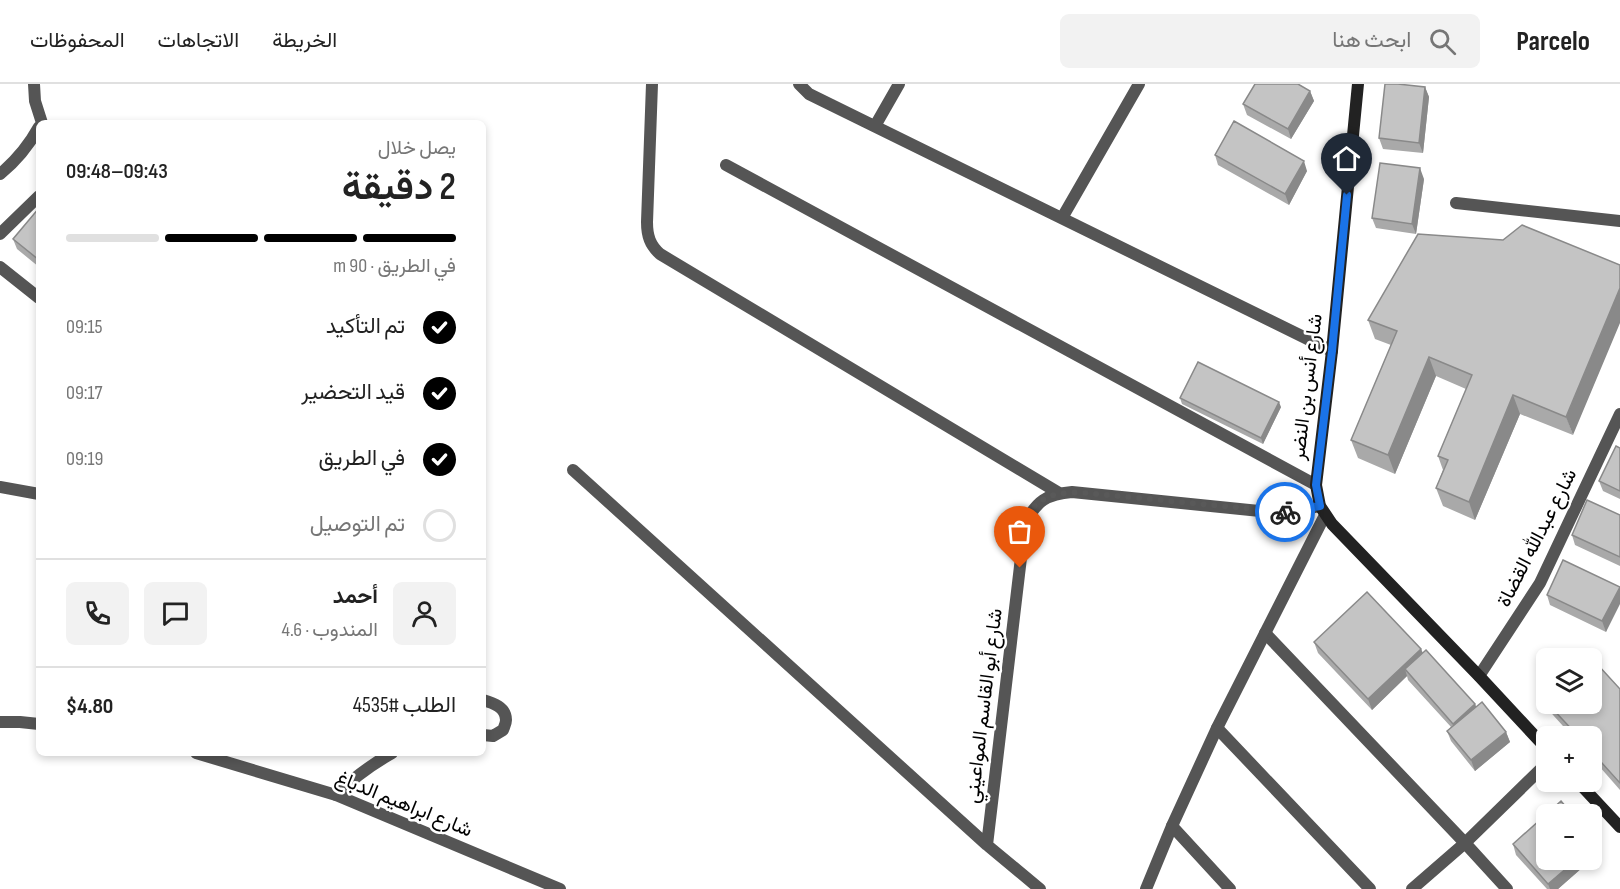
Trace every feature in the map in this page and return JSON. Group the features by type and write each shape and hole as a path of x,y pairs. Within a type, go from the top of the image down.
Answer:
{"street":[{"path":"34,84 40,120"},
{"path":"652,84 647,235 652,247 660,254 1059,493 1086,493 1280,513 1322,511 1536,737"},
{"path":"799,84 809,94 1332,351"},
{"path":"875,126 899,84"},
{"path":"1062,218 1139,84"},
{"name":"شارع أنس بن النضر","path":"1322,511 1316,485 1332,351 1358,84"},
{"path":"0,174 36,132"},
{"path":"726,165 1316,485"},
{"path":"0,234 36,199"},
{"path":"1456,203 1620,221"},
{"path":"0,267 36,296"},
{"name":"شارع عبدالله القضاة","path":"1479,676 1540,583 1620,414"},
{"path":"573,470 1037,888"},
{"path":"0,487 36,493"},
{"name":"شارع أبو القاسم المواعيني","path":"987,845 1025,524 1032,510 1043,499 1059,493"},
{"path":"1146,889 1217,728 1265,633 1322,511"},
{"path":"1265,633 1507,889"},
{"path":"486,701 503,710 506,720 502,730 493,736 486,735"},
{"path":"0,722 36,724"},
{"path":"1217,728 1370,889"},
{"name":"شارع ابراهيم الدباغ","path":"205,756 336,795 560,889"},
{"path":"336,795 370,766 387,756"},
{"path":"1412,889 1465,843 1536,774"},
{"path":"1588,792 1620,826"},
{"path":"1172,826 1230,889"}],"building":[{"path":"1255,84 1298,84 1310,91 1288,129 1243,104"},
{"path":"1385,84 1425,87 1419,143 1379,138"},
{"path":"1234,121 1304,161 1285,194 1215,155"},
{"path":"1380,163 1420,168 1412,224 1372,218"},
{"path":"36,212 36,258 13,239"},
{"path":"1522,225 1620,265 1620,288 1566,417 1513,395 1469,502 1436,488 1448,460 1438,456 1472,375 1429,357 1388,455 1351,440 1397,331 1368,320 1418,234 1503,240"},
{"path":"1198,362 1279,402 1261,438 1180,398"},
{"path":"1616,446 1620,448 1620,491 1599,481"},
{"path":"1587,500 1620,515 1620,557 1572,535"},
{"path":"1563,560 1620,587 1602,621 1547,595"},
{"path":"1367,592 1421,649 1368,699 1314,642"},
{"path":"1426,650 1475,704 1453,724 1405,669"},
{"path":"1602,669 1620,689 1620,783 1602,763 1602,726 1569,726 1557,714 1602,714"},
{"path":"1482,702 1506,732 1471,760 1447,731"},
{"path":"1536,823 1536,870 1564,870 1548,884 1513,844"}],"way so far":[{"path":"1020,568 1025,524 1032,510 1043,499 1059,493 1086,493 1285,512"}],"route":[{"path":"1285,512 1320,506 1316,485 1347,195"}]}
